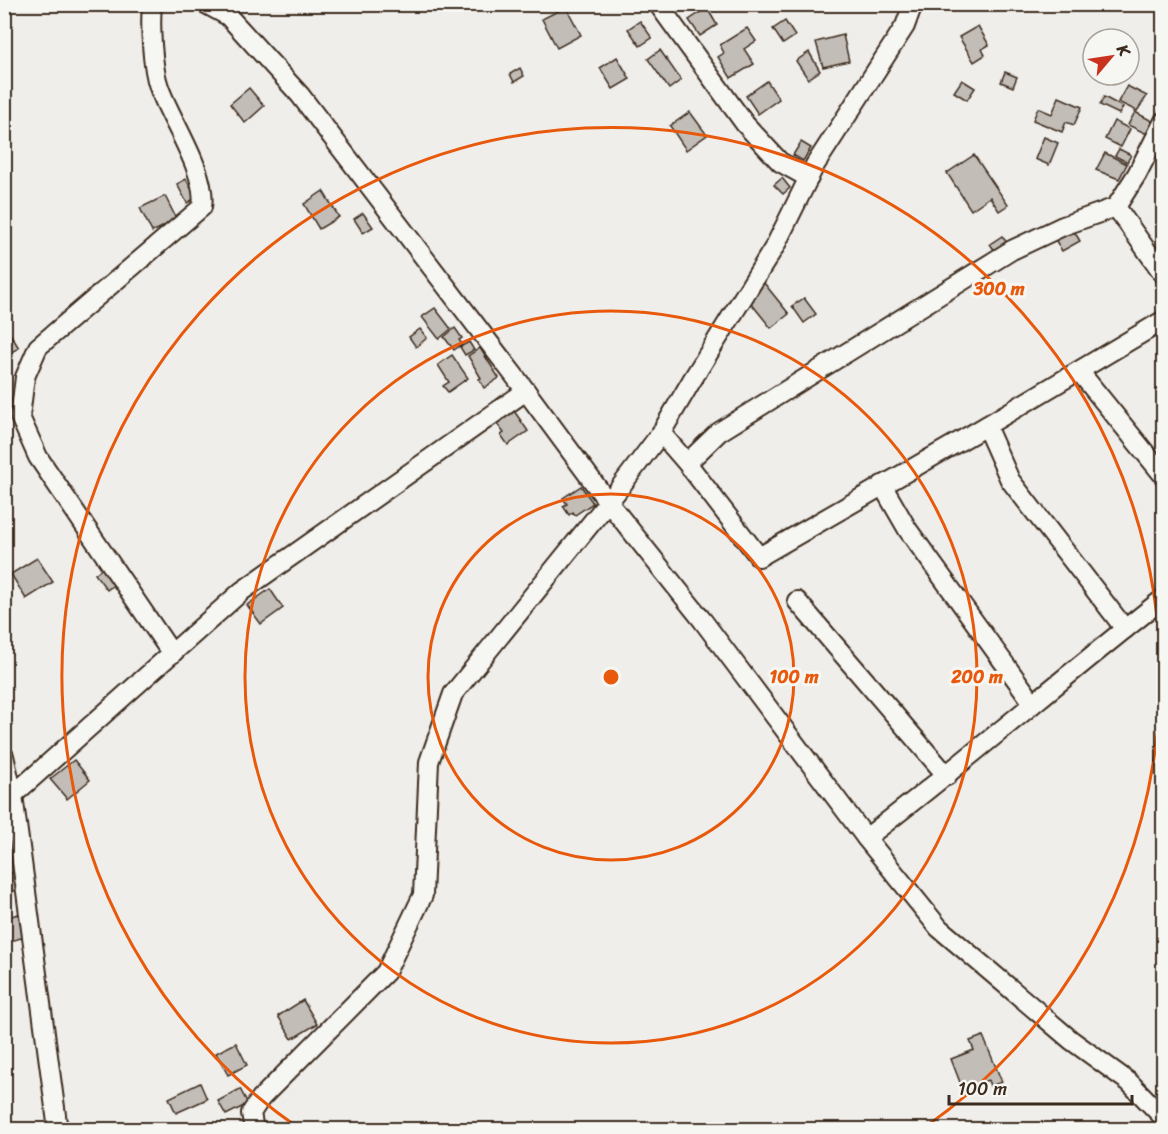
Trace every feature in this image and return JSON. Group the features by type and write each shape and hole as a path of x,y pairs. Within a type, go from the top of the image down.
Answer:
{"street":[{"path":"152,4 150,27 158,85 194,164 204,195 202,207 39,347 25,377 20,417 38,457 172,654"},
{"path":"206,4 228,16 300,95 525,391 612,497 703,621 870,834 939,928 1071,1040 1129,1082 1164,1118"},
{"path":"658,4 745,124 780,162 809,178"},
{"path":"254,1130 251,1113 261,1098 386,972 423,895 429,762 453,694 661,434 775,246 809,178 905,26 913,4"},
{"path":"687,463 719,432 1012,250 1063,226 1116,207 1137,174 1164,121"},
{"path":"1116,207 1164,275"},
{"path":"661,434 687,463 759,556 986,426 1164,320"},
{"path":"1079,371 1164,476"},
{"path":"13,795 242,591 525,391"},
{"path":"986,426 1010,480 1125,629"},
{"path":"882,485 908,530 1034,703"},
{"path":"870,834 947,776 1164,598"},
{"path":"797,601 947,776"},
{"path":"4,756 13,795 13,853 58,1130"}],"building":[{"path":"566,7 581,35 557,48 542,19"},
{"path":"707,8 717,25 700,36 689,20"},
{"path":"640,21 652,38 640,46 628,29"},
{"path":"785,21 795,36 783,44 773,29"},
{"path":"978,26 989,45 982,49 985,55 974,62 959,37"},
{"path":"747,28 756,41 744,49 754,64 731,78 718,57 724,53 720,45"},
{"path":"843,35 849,61 823,67 816,42"},
{"path":"660,50 681,80 669,89 648,59"},
{"path":"809,52 820,71 808,79 796,61"},
{"path":"617,57 630,79 613,89 600,68"},
{"path":"520,68 524,76 514,82 510,74"},
{"path":"1005,72 1017,77 1013,87 1001,82"},
{"path":"962,80 975,88 967,100 954,92"},
{"path":"767,81 779,99 758,114 746,96"},
{"path":"1126,87 1147,96 1137,111 1118,102"},
{"path":"249,88 264,106 245,123 230,104"},
{"path":"1059,97 1082,107 1074,125 1066,122 1062,132 1033,120 1038,108 1052,114"},
{"path":"1104,97 1123,107 1119,114 1100,105"},
{"path":"690,112 707,135 686,150 670,126"},
{"path":"1135,112 1154,122 1147,134 1128,125"},
{"path":"1114,121 1130,129 1121,147 1105,139"},
{"path":"1044,137 1058,143 1049,165 1035,159"},
{"path":"801,142 811,148 803,161 793,155"},
{"path":"1119,149 1131,155 1127,162 1115,156"},
{"path":"1105,153 1127,164 1119,179 1096,170"},
{"path":"974,155 1008,205 999,211 990,197 971,210 947,173"},
{"path":"782,178 790,188 783,194 774,185"},
{"path":"186,179 196,198 187,203 177,184"},
{"path":"323,191 339,217 319,229 304,204"},
{"path":"165,196 177,220 152,232 140,208"},
{"path":"363,213 373,227 363,233 354,219"},
{"path":"1071,226 1080,241 1062,251 1053,236"},
{"path":"1002,236 1007,243 995,251 990,244"},
{"path":"764,283 789,314 771,328 746,297"},
{"path":"804,298 816,314 804,323 792,306"},
{"path":"435,308 451,329 439,339 422,317"},
{"path":"4,324 19,348 4,356"},
{"path":"455,328 462,338 459,340 462,344 454,350 444,337"},
{"path":"420,329 427,338 416,347 409,337"},
{"path":"469,342 474,350 465,355 460,347"},
{"path":"480,348 499,378 484,388 468,356"},
{"path":"452,355 468,378 448,392 443,386 449,382 438,365"},
{"path":"512,408 528,431 508,445 501,435 504,433 494,420"},
{"path":"581,486 593,503 575,515 573,512 569,515 563,506 567,504 563,498"},
{"path":"37,558 53,582 26,599 11,574"},
{"path":"104,567 116,583 107,590 95,574"},
{"path":"270,589 283,608 261,624 247,605"},
{"path":"74,760 90,780 67,799 50,779"},
{"path":"14,872 19,889 4,894 4,875"},
{"path":"22,913 28,936 7,942 4,918"},
{"path":"303,1000 317,1024 292,1039 278,1016"},
{"path":"983,1036 1002,1082 990,1086 988,1080 963,1090 951,1059 974,1050 970,1041"},
{"path":"236,1043 247,1065 228,1075 216,1053"},
{"path":"200,1083 207,1099 176,1113 169,1098"},
{"path":"240,1089 248,1104 226,1115 218,1101"}]}
